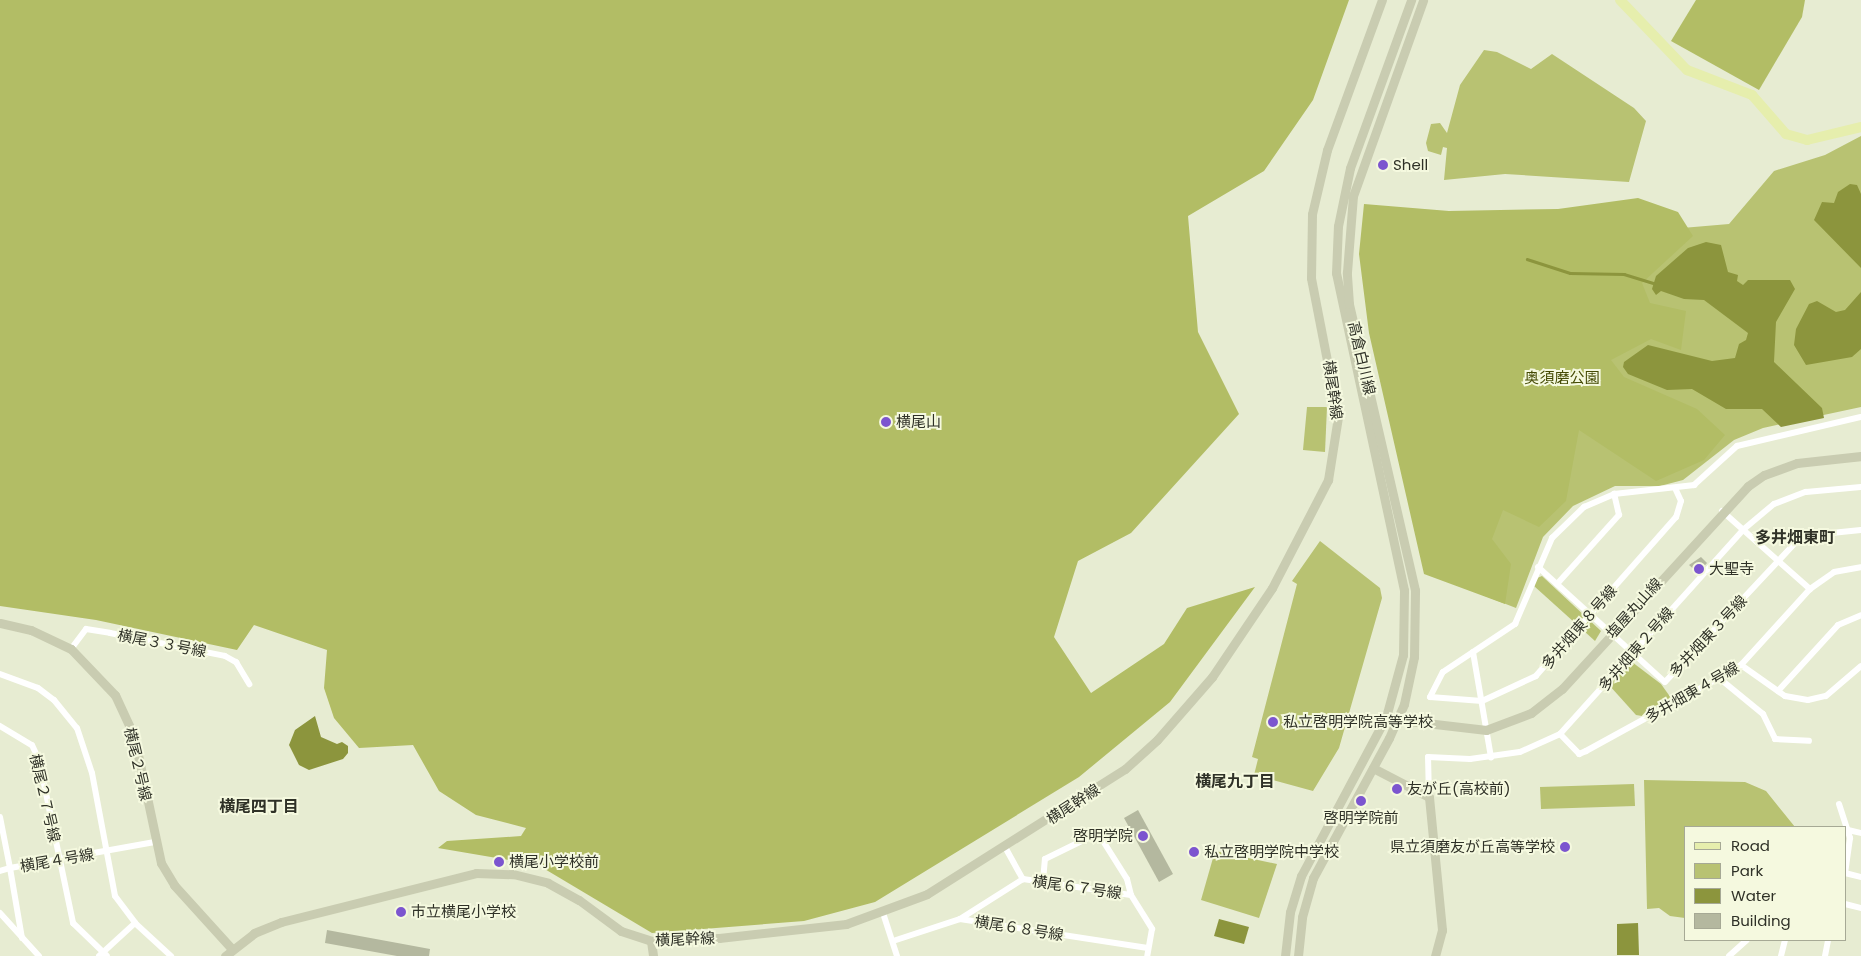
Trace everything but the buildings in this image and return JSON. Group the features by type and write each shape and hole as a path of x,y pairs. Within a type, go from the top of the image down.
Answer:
{"main road":[{"path":"1620,0 1687,70 1752,95 1786,134 1807,140 1861,127"}],"street":[{"name":"横尾幹線","path":"229,952 260,929 281,922 485,872 513,874 548,883 579,900 621,931 651,941 823,928 883,913 927,894 1094,791 1157,740 1212,677 1272,588 1317,504 1333,463 1338,417 1312,278 1312,214 1326,150 1382,0"},
{"name":"高倉白川線","path":"1386,717 1403,655 1404,590 1341,305 1337,264 1338,226 1350,168 1411,0"},
{"name":"高倉白川線","path":"1396,722 1414,657 1415,590 1349,304 1348,236 1362,165 1423,0"},
{"path":"1491,757 1473,652 1515,624 1538,567 1562,525 1584,507 1614,494 1694,485 1737,446 1861,417"},
{"name":"塩屋丸山線","path":"1386,717 1396,722 1486,730 1515,721 1546,703 1611,634 1722,510 1748,486 1780,468 1861,456"},
{"name":"多井畑東２号線","path":"1429,797 1428,757 1491,757 1534,749 1560,734 1744,529 1790,495 1861,487"},
{"name":"多井畑東８号線","path":"1473,652 1444,672 1430,697 1482,701 1536,676 1676,517 1681,500 1675,488"},
{"path":"1557,584 1620,515 1614,494"},
{"path":"1722,510 1810,589"},
{"name":"多井畑東３号線","path":"1538,567 1630,654 1665,682 1777,560 1795,543 1812,536 1861,530"},
{"name":"多井畑東４号線","path":"1560,734 1579,754 1719,678 1741,665 1810,589 1834,572 1861,567"},
{"path":"1778,691 1838,625 1861,614"},
{"name":"横尾２号線","path":"0,623 31,630 71,649 102,678 128,719 140,763 155,842 167,876 229,952"},
{"name":"横尾３３号線","path":"71,649 86,629 138,638 225,656 236,662 249,684"},
{"path":"1741,665 1778,691 1794,699 1826,696 1861,666"},
{"path":"0,674 38,688 54,700 77,728 92,773 114,896 135,923 171,956"},
{"path":"1719,678 1763,714 1776,739 1809,741"},
{"path":"1285,956 1288,923 1301,876 1386,717"},
{"path":"1298,956 1303,911 1312,878 1373,768 1396,722"},
{"name":"横尾２７号線","path":"0,726 24,737 39,760 72,923 103,955"},
{"path":"1373,768 1429,797 1442,930 1435,956"},
{"path":"1839,804 1848,830 1846,859"},
{"name":"横尾４号線","path":"0,817 10,868 155,842"},
{"path":"1848,830 1861,833"},
{"path":"1043,881 1045,859 1098,833 1128,879 1130,894"},
{"name":"横尾６７号線","path":"1005,847 1024,879 1130,894 1152,929 1147,956"},
{"path":"0,871 10,868 22,938"},
{"path":"1846,873 1861,877"},
{"path":"960,919 1024,879"},
{"path":"1846,904 1861,908"},
{"path":"883,913 897,956"},
{"path":"0,914 39,956"},
{"name":"横尾６８号線","path":"893,941 960,919 1148,948"},
{"path":"103,955 135,923"},
{"path":"651,941 653,956"},
{"path":"1728,956 1746,941"},
{"path":"1781,956 1785,941"},
{"path":"1825,956 1828,941"}],"green space":[{"path":"0,0 1349,0 1313,100 1264,171 1188,216 1198,332 1239,414 1131,533 1078,561 1054,637 1091,693 1164,644 1187,608 1255,587 1170,702 1079,777 875,902 804,921 652,933 538,865 438,848 447,841 521,836 526,828 476,815 439,791 413,745 359,748 334,718 324,688 327,650 254,625 237,650 96,620 0,606"},
{"path":"1696,0 1805,0 1802,17 1759,90 1671,41"},
{"path":"1484,50 1497,52 1531,69 1552,54 1634,108 1646,121 1629,182 1505,174 1444,180 1447,148 1443,147 1441,155 1428,151 1426,143 1431,124 1440,123 1447,133 1460,85"},
{"name":"奥須磨公園","path":"1861,136 1861,407 1763,428 1734,440 1683,480 1660,486 1615,486 1573,506 1543,537 1516,608 1452,583 1447,248 1729,224 1774,171 1825,155"},
{"path":"1638,198 1678,212 1693,236 1642,283 1650,303 1686,311 1681,350 1651,339 1611,360 1624,377 1697,409 1725,435 1704,460 1656,481 1579,430 1566,501 1539,527 1503,510 1492,539 1511,564 1505,604 1424,574 1369,333 1359,254 1364,204 1449,211 1558,209"},
{"path":"1307,407 1327,407 1325,452 1303,450"},
{"path":"1320,541 1380,588 1382,598 1339,748 1313,791 1254,775 1258,759 1252,757 1297,584 1292,581"},
{"path":"1542,576 1601,631 1595,641 1534,586 1537,578"},
{"path":"1632,662 1661,684 1671,698 1642,716 1636,715 1609,685"},
{"path":"1644,780 1745,782 1766,791 1794,826 1684,826 1684,918 1670,916 1659,908 1647,909"},
{"path":"1634,784 1635,806 1541,809 1540,787"},
{"path":"1215,851 1277,864 1259,918 1201,900"}],"water":[{"path":"1850,184 1857,185 1861,194 1861,268 1814,220 1822,202 1834,203 1838,192"},
{"path":"1706,242 1721,245 1728,272 1738,275 1737,281 1743,285 1748,280 1790,280 1795,289 1776,322 1774,362 1822,408 1824,418 1781,427 1762,409 1726,409 1692,389 1667,390 1628,374 1623,367 1624,362 1648,345 1712,361 1735,358 1739,344 1746,340 1748,333 1704,300 1684,299 1661,291 1656,295 1652,289 1656,276 1688,248"},
{"path":"1861,292 1861,349 1852,357 1806,365 1794,345 1796,329 1809,304 1817,301 1836,312 1845,310"},
{"path":"315,716 321,737 337,744 342,742 348,746 348,753 343,759 309,770 299,765 289,745 295,730"},
{"path":"1219,919 1249,927 1244,944 1214,936"},
{"path":"1638,923 1639,955 1617,955 1617,924"}],"waterway":[{"path":"1527,259 1570,273 1624,274 1654,283"}],"place":[{"name":"Shell","path":"1383,165"},
{"name":"横尾山","path":"886,422"},
{"name":"大聖寺","path":"1699,569"},
{"name":"私立啓明学院高等学校","path":"1273,722"},
{"name":"友が丘(高校前)","path":"1397,789"},
{"name":"啓明学院前","path":"1361,801"},
{"name":"啓明学院","path":"1143,836"},
{"name":"県立須磨友が丘高等学校","path":"1565,847"},
{"name":"私立啓明学院中学校","path":"1194,852"},
{"name":"横尾小学校前","path":"499,862"},
{"name":"市立横尾小学校","path":"401,912"}],"district":[{"name":"多井畑東町","path":"1795,538"},
{"name":"横尾九丁目","path":"1235,782"},
{"name":"横尾四丁目","path":"259,807"}]}
